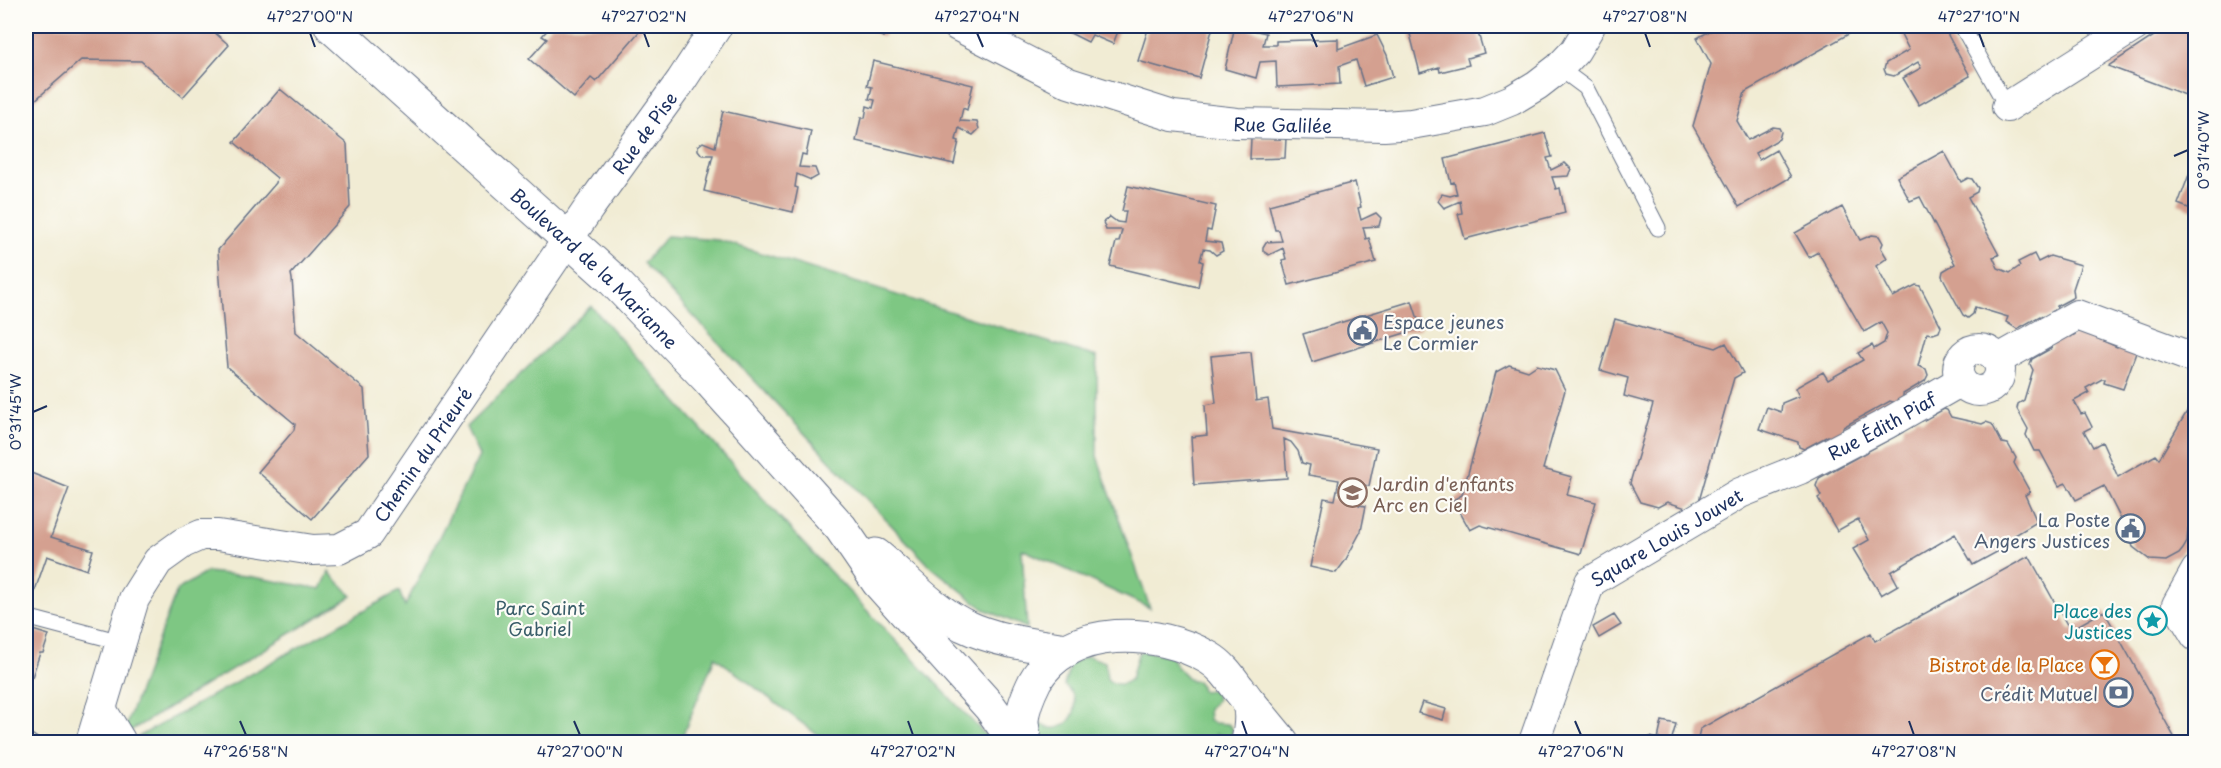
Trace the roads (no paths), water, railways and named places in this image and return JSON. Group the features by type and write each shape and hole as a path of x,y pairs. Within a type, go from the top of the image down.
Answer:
{"street":[{"name":"Boulevard de la Marianne","path":"331,26 610,276 708,379 841,528 878,582 990,707 1016,742"},
{"name":"Rue de Pise","path":"569,238 717,26"},
{"name":"Rue Galilée","path":"958,26 1069,83 1173,116 1237,123 1384,126 1411,124 1485,111 1512,100 1559,68 1575,51 1590,26"},
{"path":"2007,107 2136,26"},
{"name":"Chemin du Prieuré","path":"105,741 101,708 134,599 158,561 183,543 201,535 218,535 313,550 339,549 368,534 569,238"},
{"name":"Rue Édith Piaf","path":"1800,469 1961,381 1974,390 1990,388 1999,376 2000,368 1997,360 2077,315 2196,359"},
{"name":"Square Louis Jouvet","path":"1534,742 1590,582 1740,493 1800,469"},
{"name":"Boulevard de la Marianne","path":"841,528 938,608 962,624 1003,640 1066,650"},
{"path":"2196,571 2177,605 2196,636"},
{"name":"Boulevard de la Marianne","path":"1025,742 1022,720 1026,700 1042,669 1066,650 1106,638 1145,637 1164,640 1210,658 1226,672 1282,742"},
{"path":"1248,742 1251,728 1249,702"}],"lane":[{"path":"1962,26 2007,107"},
{"path":"1559,68 1586,88 1658,228"},
{"path":"26,617 122,642"}],"place":[{"name":"Espace jeunes Le Cormier","path":"1362,331"},
{"name":"Jardin d'enfants Arc en Ciel","path":"1352,493"},
{"name":"La Poste Angers Justices","path":"2131,529"},
{"name":"Place des Justices","path":"2153,620"},
{"name":"Bistrot de la Place","path":"2105,664"},
{"name":"Crédit Mutuel","path":"2119,693"}],"park label":[{"name":"Parc Saint Gabriel","path":"540,617"}]}
